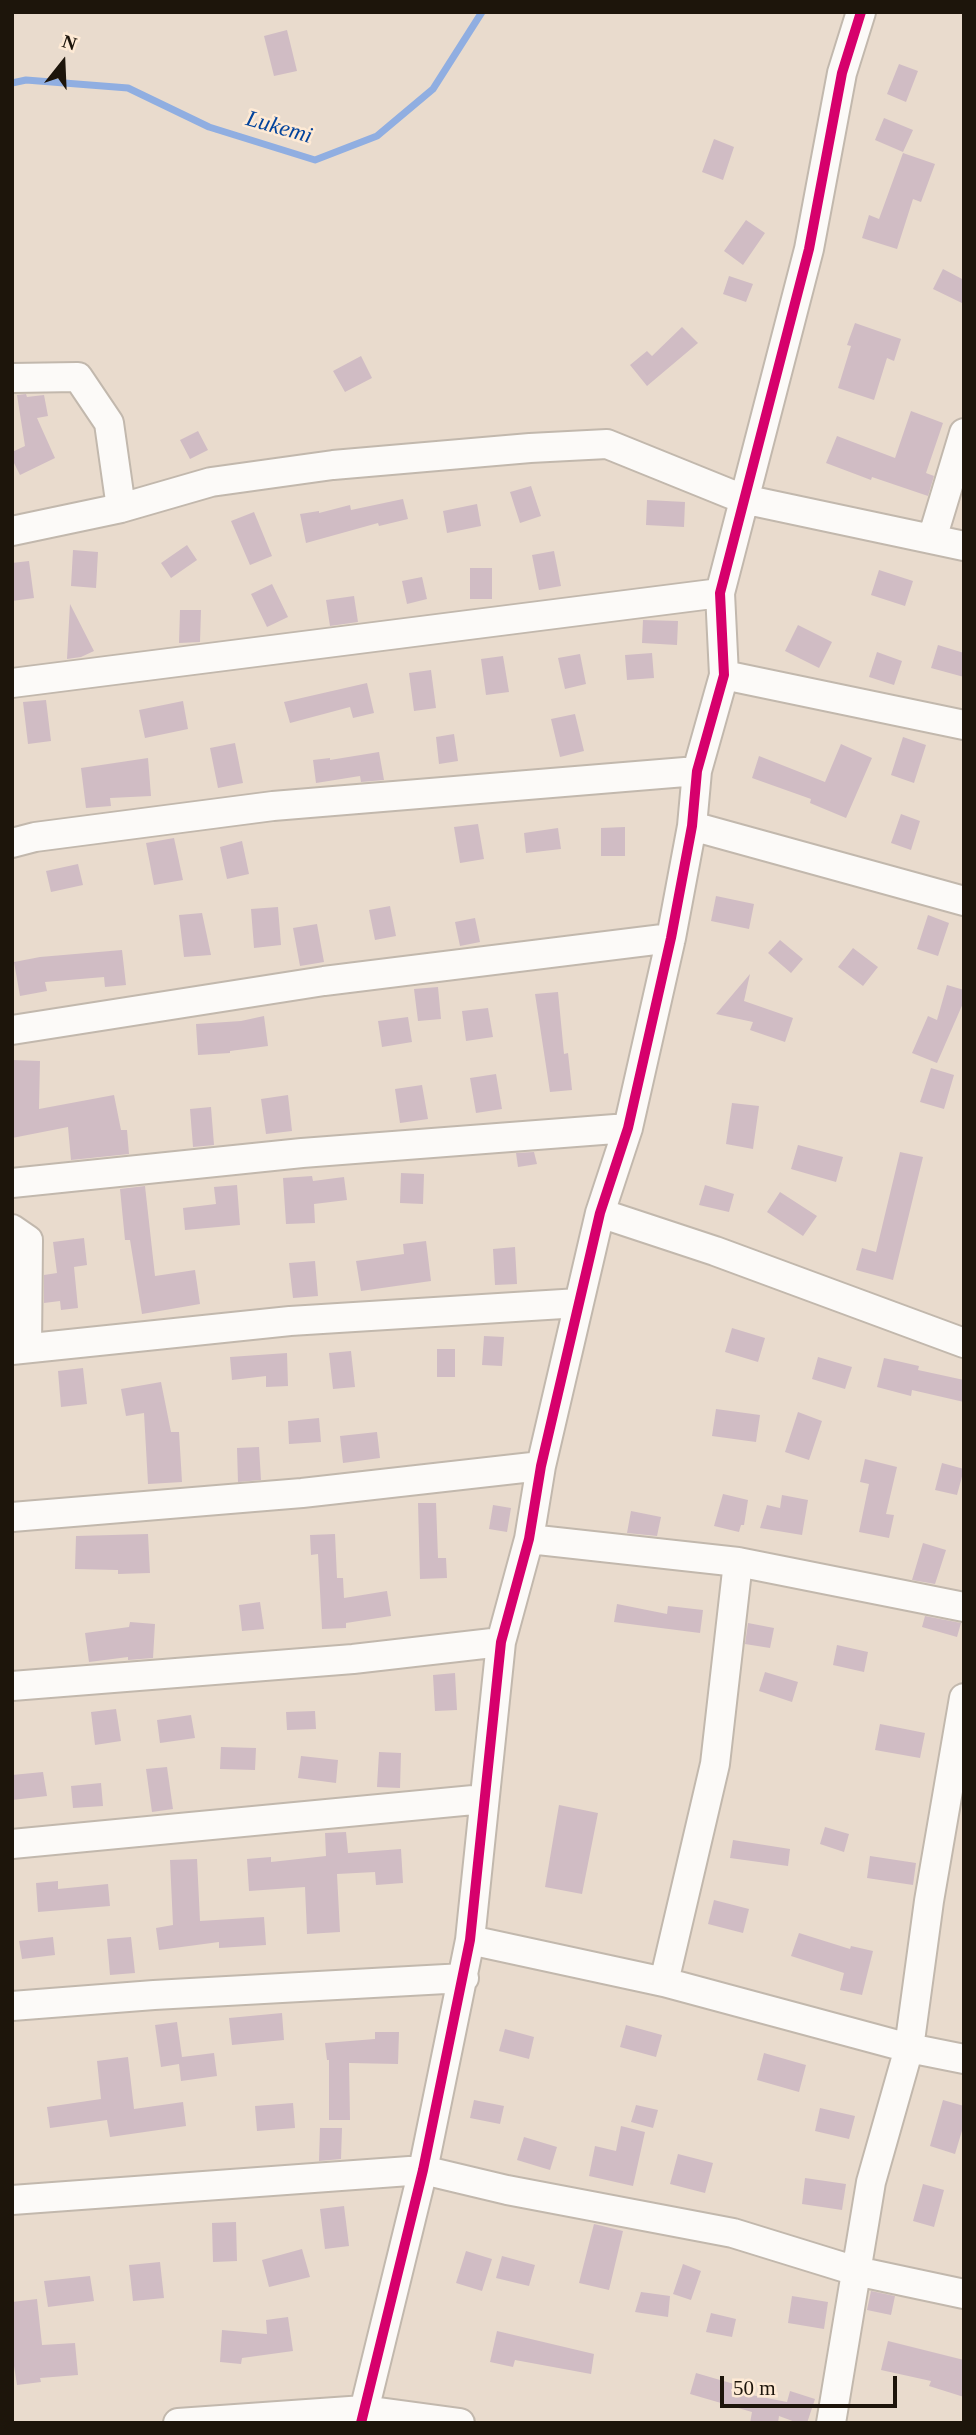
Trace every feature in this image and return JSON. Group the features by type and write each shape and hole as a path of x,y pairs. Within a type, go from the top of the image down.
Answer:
{"street":[{"path":"363,2416 423,2170 464,1978 501,1642 529,1539 541,1466 600,1213 628,1128 671,938 692,826 697,771 724,675 720,593 808,249 842,73 861,12"},
{"path":"12,378 78,377 109,424 121,508"},
{"path":"932,538 964,433"},
{"path":"12,531 121,508 211,482 333,465 607,444 743,499 964,546"},
{"path":"12,683 720,593"},
{"path":"724,675 964,725"},
{"path":"12,844 35,837 272,806 697,771"},
{"path":"692,826 964,901"},
{"path":"12,1030 324,981 671,938"},
{"path":"12,1183 302,1153 628,1128"},
{"path":"600,1213 715,1251 964,1343"},
{"path":"12,1229 28,1240 20,1349 290,1321 579,1303"},
{"path":"12,1517 302,1493 541,1466"},
{"path":"529,1539 737,1562 964,1607"},
{"path":"664,1982 715,1764 737,1562"},
{"path":"12,1686 353,1659 501,1642"},
{"path":"831,2423 871,2182 909,2048 929,1901 964,1698"},
{"path":"12,1844 484,1799"},
{"path":"470,1940 664,1982 909,2048 964,2059"},
{"path":"12,2006 154,1995 464,1978"},
{"path":"12,2200 423,2170 507,2190 733,2233 856,2271 964,2294"},
{"path":"178,2423 363,2416 460,2423"}],"building":[{"path":"287,30 297,71 274,76 264,36"},
{"path":"899,64 918,71 906,102 887,94"},
{"path":"884,118 913,130 903,152 875,140"},
{"path":"714,139 734,147 723,180 702,172"},
{"path":"903,153 935,164 921,202 913,199 897,249 862,238 869,215 879,219"},
{"path":"746,220 765,233 743,265 724,251"},
{"path":"943,269 964,280 964,304 933,289"},
{"path":"729,276 753,284 746,302 723,294"},
{"path":"855,323 901,339 894,361 887,358 874,400 838,388 851,346 847,345"},
{"path":"682,327 698,343 647,386 630,365 647,351 652,356"},
{"path":"361,356 372,378 345,392 333,371"},
{"path":"26,394 27,397 44,395 48,416 37,418 55,458 20,475 12,459 12,452 25,446 17,395"},
{"path":"911,411 943,423 926,473 934,476 928,496 872,477 871,480 826,463 837,436 895,458"},
{"path":"198,431 208,450 190,459 180,440"},
{"path":"531,486 541,516 520,523 510,492"},
{"path":"403,499 408,519 379,526 378,523 306,543 300,514 319,513 350,505 351,510"},
{"path":"647,500 685,502 684,527 646,525"},
{"path":"477,504 481,526 447,533 443,511"},
{"path":"254,512 272,556 250,565 231,521"},
{"path":"187,545 197,560 171,578 161,563"},
{"path":"73,550 98,552 96,588 71,586"},
{"path":"554,551 561,586 539,590 532,555"},
{"path":"29,561 34,598 12,601 12,563"},
{"path":"470,568 492,568 492,599 470,599"},
{"path":"879,570 913,581 905,606 871,595"},
{"path":"422,577 427,599 407,604 402,581"},
{"path":"272,584 288,617 267,627 251,594"},
{"path":"354,596 358,622 330,626 326,600"},
{"path":"70,604 94,651 67,659"},
{"path":"180,610 201,610 200,642 179,643"},
{"path":"643,620 678,621 677,645 642,643"},
{"path":"798,625 832,642 819,668 785,651"},
{"path":"938,645 964,653 964,677 931,668"},
{"path":"877,652 902,661 894,685 869,677"},
{"path":"652,653 654,678 627,680 625,655"},
{"path":"580,654 586,684 565,689 558,658"},
{"path":"503,656 509,692 486,695 481,659"},
{"path":"431,670 436,708 414,711 409,673"},
{"path":"367,683 374,713 353,718 350,707 290,723 284,702"},
{"path":"46,700 51,741 28,744 23,702"},
{"path":"183,701 188,729 145,738 139,710"},
{"path":"575,714 584,751 560,757 551,719"},
{"path":"454,734 458,761 439,764 436,737"},
{"path":"903,737 926,745 914,783 891,775"},
{"path":"235,743 243,783 218,788 210,748"},
{"path":"841,744 872,758 846,818 810,803 811,799 752,778 759,756 825,782"},
{"path":"379,752 384,780 361,782 360,776 316,783 313,760"},
{"path":"148,758 151,796 110,798 111,806 86,808 81,768"},
{"path":"901,814 920,821 911,850 891,843"},
{"path":"478,824 484,859 460,863 454,827"},
{"path":"625,827 625,856 601,856 601,828"},
{"path":"558,828 561,849 526,853 524,833"},
{"path":"174,838 183,880 154,885 146,843"},
{"path":"242,841 249,874 227,879 220,847"},
{"path":"78,864 83,885 51,892 46,871"},
{"path":"716,896 754,904 749,929 711,921"},
{"path":"390,906 396,936 375,940 369,910"},
{"path":"278,907 281,945 254,948 251,909"},
{"path":"202,913 211,955 184,957 179,915"},
{"path":"928,915 949,923 938,956 917,949"},
{"path":"475,918 480,942 460,946 455,922"},
{"path":"317,924 324,962 300,966 293,928"},
{"path":"780,940 803,959 791,973 768,953"},
{"path":"853,948 878,967 863,986 838,967"},
{"path":"122,950 126,985 105,987 104,977 45,982 47,991 20,996 14,962"},
{"path":"750,974 744,1001 793,1018 785,1042 750,1030 753,1022 716,1014"},
{"path":"947,985 964,990 964,1001 937,1063 912,1053 928,1016 937,1020"},
{"path":"438,987 441,1019 418,1021 414,989"},
{"path":"558,992 564,1054 568,1053 572,1090 550,1092 535,994"},
{"path":"488,1008 493,1037 466,1041 462,1011"},
{"path":"264,1016 268,1046 198,1055 196,1024 241,1021"},
{"path":"408,1017 412,1042 382,1047 378,1021"},
{"path":"12,1060 40,1061 39,1109 114,1095 121,1130 127,1130 129,1154 71,1160 68,1127 12,1138"},
{"path":"931,1068 954,1075 944,1109 920,1102"},
{"path":"496,1074 502,1109 476,1113 470,1078"},
{"path":"422,1085 428,1119 400,1123 395,1089"},
{"path":"288,1095 292,1131 266,1134 261,1099"},
{"path":"732,1103 759,1106 753,1149 726,1144"},
{"path":"211,1107 214,1145 193,1147 190,1109"},
{"path":"798,1145 843,1157 836,1182 791,1169"},
{"path":"534,1152 537,1164 518,1167 516,1153"},
{"path":"900,1152 923,1157 893,1280 856,1270 862,1248 876,1252"},
{"path":"401,1173 424,1174 423,1204 400,1203"},
{"path":"312,1176 313,1181 344,1177 347,1200 314,1204 315,1223 286,1224 283,1178"},
{"path":"237,1185 240,1225 185,1230 183,1208 216,1204 214,1187"},
{"path":"705,1185 734,1194 729,1212 699,1205"},
{"path":"145,1186 155,1276 195,1270 200,1304 142,1314 130,1240 125,1240 120,1189"},
{"path":"780,1192 817,1216 803,1236 767,1212"},
{"path":"84,1238 87,1265 74,1267 78,1308 61,1310 60,1301 44,1303 44,1275 57,1273 53,1242"},
{"path":"426,1241 431,1281 361,1291 356,1261 404,1254 403,1244"},
{"path":"515,1247 517,1284 495,1285 493,1249"},
{"path":"315,1261 318,1296 293,1298 289,1263"},
{"path":"732,1328 765,1338 758,1362 725,1352"},
{"path":"484,1336 504,1337 502,1366 482,1365"},
{"path":"437,1349 455,1349 455,1377 437,1377"},
{"path":"351,1351 355,1387 333,1389 329,1353"},
{"path":"287,1353 288,1386 266,1387 266,1376 232,1380 230,1357"},
{"path":"818,1357 852,1367 845,1389 812,1379"},
{"path":"884,1358 919,1366 918,1370 964,1380 964,1402 912,1390 911,1396 877,1387"},
{"path":"83,1368 87,1404 61,1407 58,1371"},
{"path":"161,1382 171,1432 179,1432 182,1482 148,1484 144,1413 126,1416 121,1389"},
{"path":"716,1409 760,1415 756,1442 712,1436"},
{"path":"798,1412 822,1421 809,1460 785,1452"},
{"path":"319,1418 321,1442 289,1444 288,1421"},
{"path":"377,1432 380,1458 343,1463 340,1436"},
{"path":"259,1447 261,1480 238,1482 237,1448"},
{"path":"865,1459 897,1467 886,1514 894,1515 889,1538 859,1532 869,1484 860,1482"},
{"path":"942,1463 964,1469 957,1495 935,1490"},
{"path":"723,1494 748,1500 744,1525 741,1525 739,1532 714,1526"},
{"path":"782,1495 808,1500 802,1535 760,1528 767,1505 780,1508"},
{"path":"418,1503 436,1503 438,1558 446,1558 447,1578 420,1579"},
{"path":"493,1505 511,1508 507,1532 489,1529"},
{"path":"631,1511 661,1517 657,1536 627,1533"},
{"path":"148,1534 150,1573 118,1574 118,1570 75,1569 76,1536"},
{"path":"335,1534 337,1578 343,1578 344,1598 387,1591 391,1616 346,1623 346,1628 322,1629 318,1554 311,1555 310,1535"},
{"path":"923,1543 946,1550 935,1584 912,1580"},
{"path":"260,1602 264,1629 242,1631 239,1605"},
{"path":"617,1604 667,1614 668,1606 703,1610 700,1633 614,1622"},
{"path":"925,1616 961,1623 957,1637 922,1627"},
{"path":"130,1622 155,1624 153,1658 128,1660 128,1657 89,1662 85,1633 129,1627"},
{"path":"748,1623 774,1628 770,1648 745,1644"},
{"path":"837,1645 868,1652 864,1672 833,1665"},
{"path":"765,1672 798,1682 792,1702 759,1691"},
{"path":"455,1673 457,1710 435,1711 433,1675"},
{"path":"116,1709 121,1741 95,1745 91,1712"},
{"path":"315,1711 316,1729 287,1730 286,1712"},
{"path":"191,1715 195,1738 160,1743 157,1720"},
{"path":"880,1724 925,1733 920,1758 875,1750"},
{"path":"221,1747 256,1748 255,1770 220,1769"},
{"path":"379,1752 401,1753 400,1788 377,1787"},
{"path":"301,1756 338,1760 336,1783 298,1778"},
{"path":"167,1767 173,1809 152,1812 146,1769"},
{"path":"43,1772 47,1796 12,1800 12,1775"},
{"path":"101,1783 103,1806 73,1808 71,1786"},
{"path":"559,1805 598,1813 582,1894 545,1887"},
{"path":"825,1827 849,1834 844,1852 820,1844"},
{"path":"346,1832 348,1853 401,1849 403,1883 376,1885 375,1872 337,1874 340,1932 307,1934 305,1887 249,1891 247,1859 271,1857 271,1862 326,1856 325,1833"},
{"path":"733,1840 790,1849 788,1866 730,1858"},
{"path":"870,1856 916,1863 913,1885 867,1878"},
{"path":"197,1859 200,1921 264,1917 266,1945 219,1948 219,1942 159,1950 156,1928 173,1925 170,1860"},
{"path":"58,1881 58,1889 108,1884 110,1906 38,1912 36,1883"},
{"path":"714,1900 749,1909 743,1933 708,1924"},
{"path":"799,1933 850,1949 851,1946 873,1951 862,1995 840,1990 844,1973 791,1956"},
{"path":"53,1937 55,1955 22,1959 19,1941"},
{"path":"131,1937 135,1973 110,1975 107,1939"},
{"path":"282,2013 284,2040 232,2045 229,2018"},
{"path":"177,2022 182,2057 214,2053 217,2076 181,2081 179,2064 161,2067 155,2025"},
{"path":"626,2025 662,2035 656,2057 620,2047"},
{"path":"505,2029 534,2037 529,2059 499,2051"},
{"path":"375,2032 399,2032 398,2064 349,2063 350,2120 329,2120 329,2060 325,2043 375,2039"},
{"path":"764,2053 806,2065 799,2092 757,2080"},
{"path":"128,2057 134,2109 183,2102 186,2126 110,2137 107,2120 50,2128 47,2107 101,2099 97,2061"},
{"path":"474,2100 504,2106 500,2124 470,2118"},
{"path":"943,2100 964,2106 964,2124 955,2154 930,2146"},
{"path":"293,2103 295,2128 257,2131 255,2106"},
{"path":"636,2105 658,2110 653,2128 631,2122"},
{"path":"820,2108 855,2116 849,2139 815,2131"},
{"path":"621,2126 645,2132 633,2186 589,2176 595,2146 616,2151"},
{"path":"320,2128 342,2128 341,2159 319,2161"},
{"path":"524,2137 557,2147 550,2170 517,2160"},
{"path":"678,2154 713,2163 705,2193 670,2184"},
{"path":"805,2178 846,2184 842,2210 802,2204"},
{"path":"923,2184 944,2190 934,2227 913,2221"},
{"path":"344,2206 349,2246 325,2249 320,2209"},
{"path":"236,2222 237,2261 213,2262 212,2223"},
{"path":"594,2224 623,2231 609,2290 579,2283"},
{"path":"302,2249 310,2277 269,2287 262,2260"},
{"path":"466,2251 492,2259 482,2291 456,2283"},
{"path":"502,2256 535,2265 529,2286 496,2278"},
{"path":"160,2262 164,2298 133,2301 129,2265"},
{"path":"683,2264 701,2271 691,2300 673,2294"},
{"path":"90,2276 94,2301 48,2307 44,2281"},
{"path":"871,2291 895,2296 891,2315 867,2310"},
{"path":"641,2292 670,2296 668,2317 635,2312"},
{"path":"792,2296 828,2302 824,2329 788,2323"},
{"path":"37,2299 42,2345 75,2343 78,2375 40,2378 41,2382 17,2385 12,2353 12,2302"},
{"path":"711,2313 736,2319 732,2337 706,2332"},
{"path":"288,2317 293,2351 242,2358 241,2364 220,2362 222,2330 267,2334 266,2320"},
{"path":"497,2331 594,2354 591,2374 515,2360 513,2367 490,2362"},
{"path":"888,2341 964,2360 964,2397 929,2386 931,2381 881,2370"},
{"path":"696,2373 734,2384 731,2391 787,2402 790,2391 815,2399 807,2423 798,2423 779,2416 778,2423 750,2423 752,2412 690,2394"}],"waterway":[{"name":"Lukemi","path":"12,83 26,80 128,88 209,127 315,160 377,136 433,89 482,12"}],"cycle path":[{"path":"361,2423 423,2170 470,1940 501,1642 529,1539 541,1466 600,1213 628,1128 671,938 692,826 697,771 724,675 720,593 809,249 842,73 861,12"}]}
